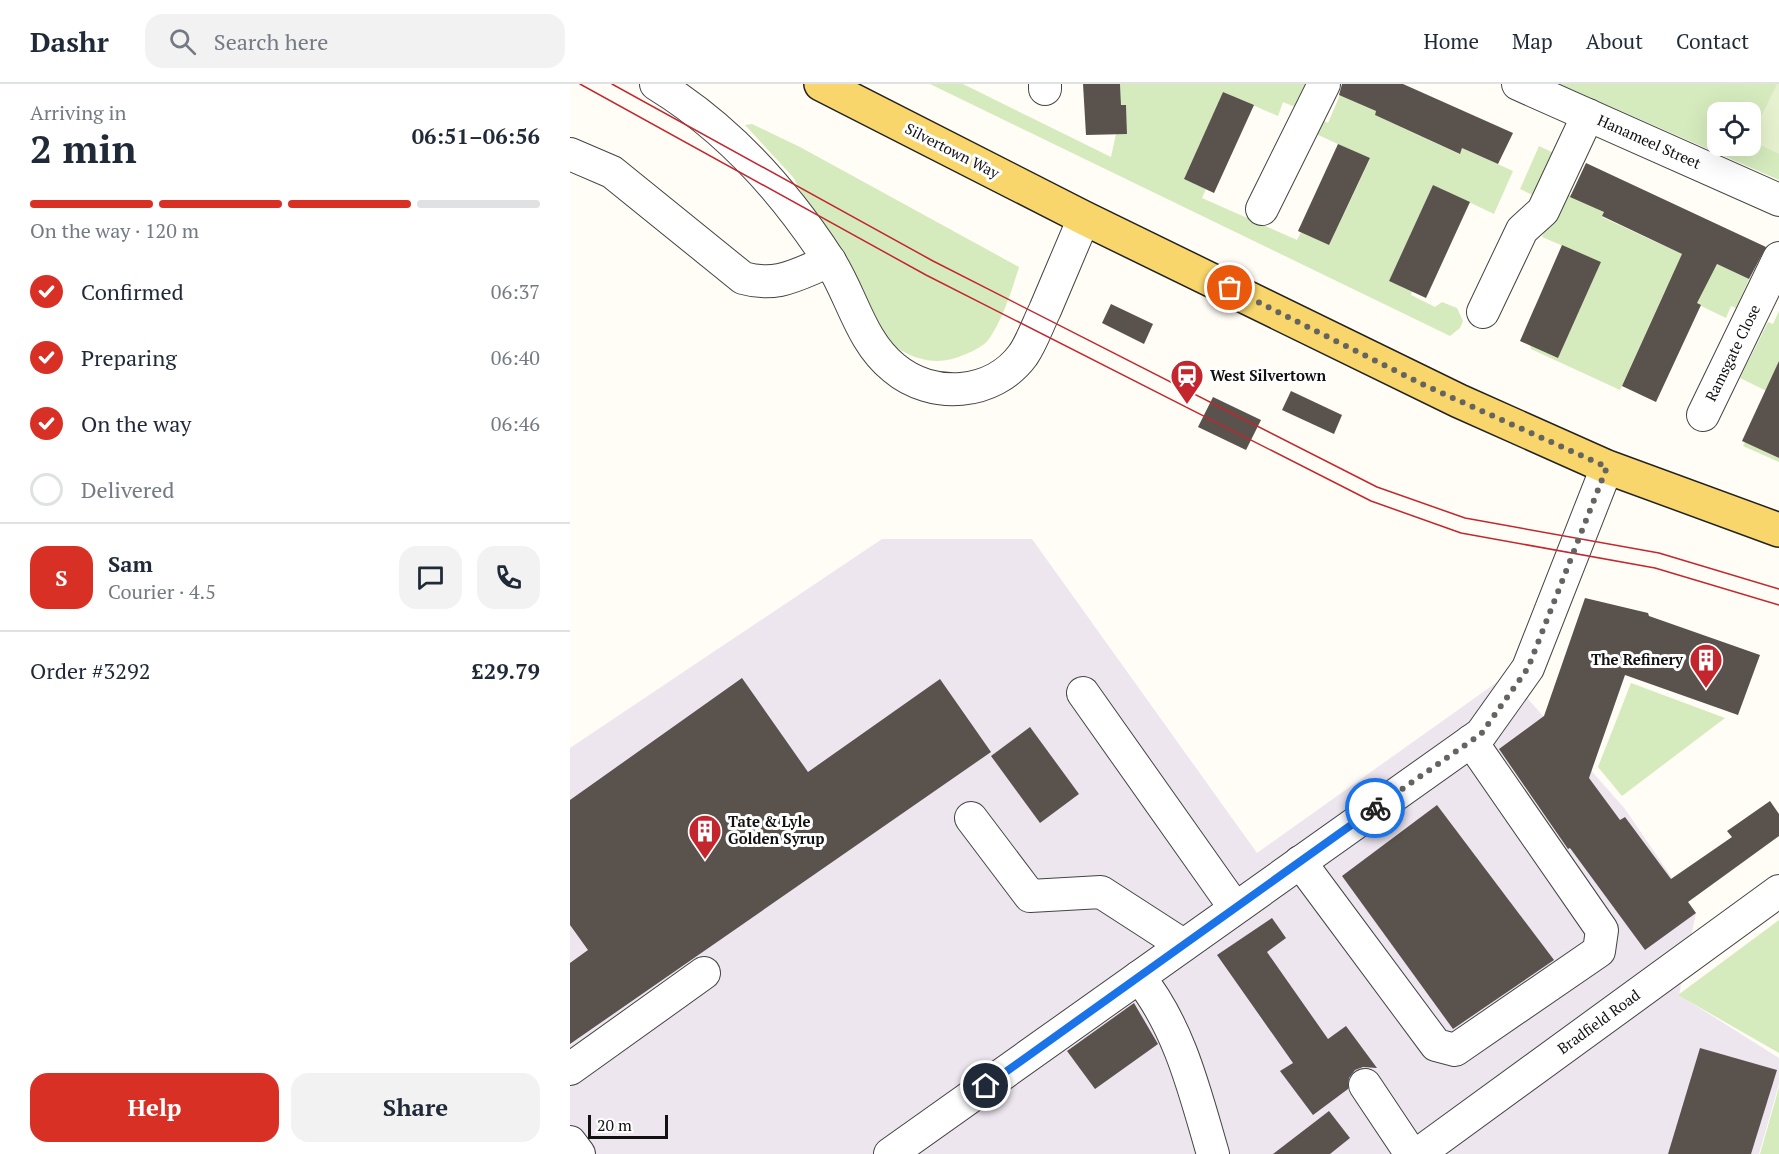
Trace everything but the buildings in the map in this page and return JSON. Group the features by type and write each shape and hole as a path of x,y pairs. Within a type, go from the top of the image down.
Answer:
{"main road":[{"name":"Silvertown Way","path":"821,84 1083,218 1424,385 1607,467 1779,530"}],"street":[{"path":"656,84 717,126 763,173 830,261 871,343 894,368 914,380 940,389 965,389 1002,375 1024,354 1083,218"},
{"path":"1263,209 1324,84"},
{"name":"Hanameel Street","path":"1518,84 1779,200"},
{"path":"1483,312 1522,230 1543,211 1588,115"},
{"path":"570,154 612,172 743,278 764,284 781,280 830,261"},
{"name":"Ramsgate Close","path":"1703,416 1779,258"},
{"path":"890,1154 1481,734 1528,668 1607,467"},
{"path":"1083,693 1235,908"},
{"path":"1300,862 1436,1045 1455,1050 1599,951 1602,930 1471,741"},
{"path":"971,818 1030,896 1101,892 1183,945"},
{"name":"Bradfield Road","path":"1418,1154 1779,891"},
{"path":"570,1069 704,973"},
{"path":"1139,977 1151,991 1183,1055 1213,1154"},
{"path":"1365,1085 1412,1154"},
{"path":"570,1142 579,1154"}],"shaded area":[{"path":"882,539 1032,539 1257,853 1507,675 1625,809 1696,913 1679,995 1779,1058 1779,1084 1759,1154 570,1154 570,748"}],"green space":[{"path":"930,84 963,84 1111,157 1116,134 1127,133 1126,105 1121,105 1120,84 1305,84 1295,107 1283,102 1278,116 1223,92 1184,179 1206,189 1202,198 1297,240 1301,232 1329,245 1370,159 1314,133 1321,119 1328,123 1340,95 1376,111 1375,115 1459,154 1462,148 1513,171 1494,214 1433,185 1389,281 1412,291 1411,295 1435,307 1442,302 1457,308 1463,321 1460,328 1450,336"},
{"path":"1559,84 1779,84 1779,180 1724,156 1761,156 1761,102 1707,102 1707,149"},
{"path":"1779,84 1779,154 1761,145 1761,117"},
{"path":"752,124 800,147 1019,267 1003,313 987,342 975,350 954,358 932,361 901,350 882,336 793,177 745,125"},
{"path":"1539,146 1556,154 1537,197 1520,189"},
{"path":"1562,191 1604,212 1602,217 1714,269 1717,264 1749,279 1736,308 1731,306 1726,318 1666,289 1620,390 1531,349 1530,345 1558,357 1601,262 1542,237"},
{"path":"1779,311 1779,397 1740,378 1768,322 1773,324"},
{"path":"1745,442 1779,458 1779,462 1743,446"},
{"path":"1631,683 1725,718 1622,796 1598,767"},
{"path":"1779,920 1779,1053 1678,995"},
{"path":"1779,1087 1779,1154 1760,1154"}],"tram line":[{"path":"580,84 926,275 1371,501 1461,533 1655,568 1779,605"},
{"path":"612,84 933,261 1377,487 1465,518 1659,553 1779,589"}],"way so far":[{"path":"1230,288 1424,385 1607,467 1528,668 1481,734 1375,808"}],"place":[{"name":"West Silvertown","path":"1187,405"},
{"name":"The Refinery","path":"1706,689"},
{"name":"Tate & Lyle Golden Syrup","path":"705,860"}],"route":[{"path":"986,1086 1375,808"}]}
